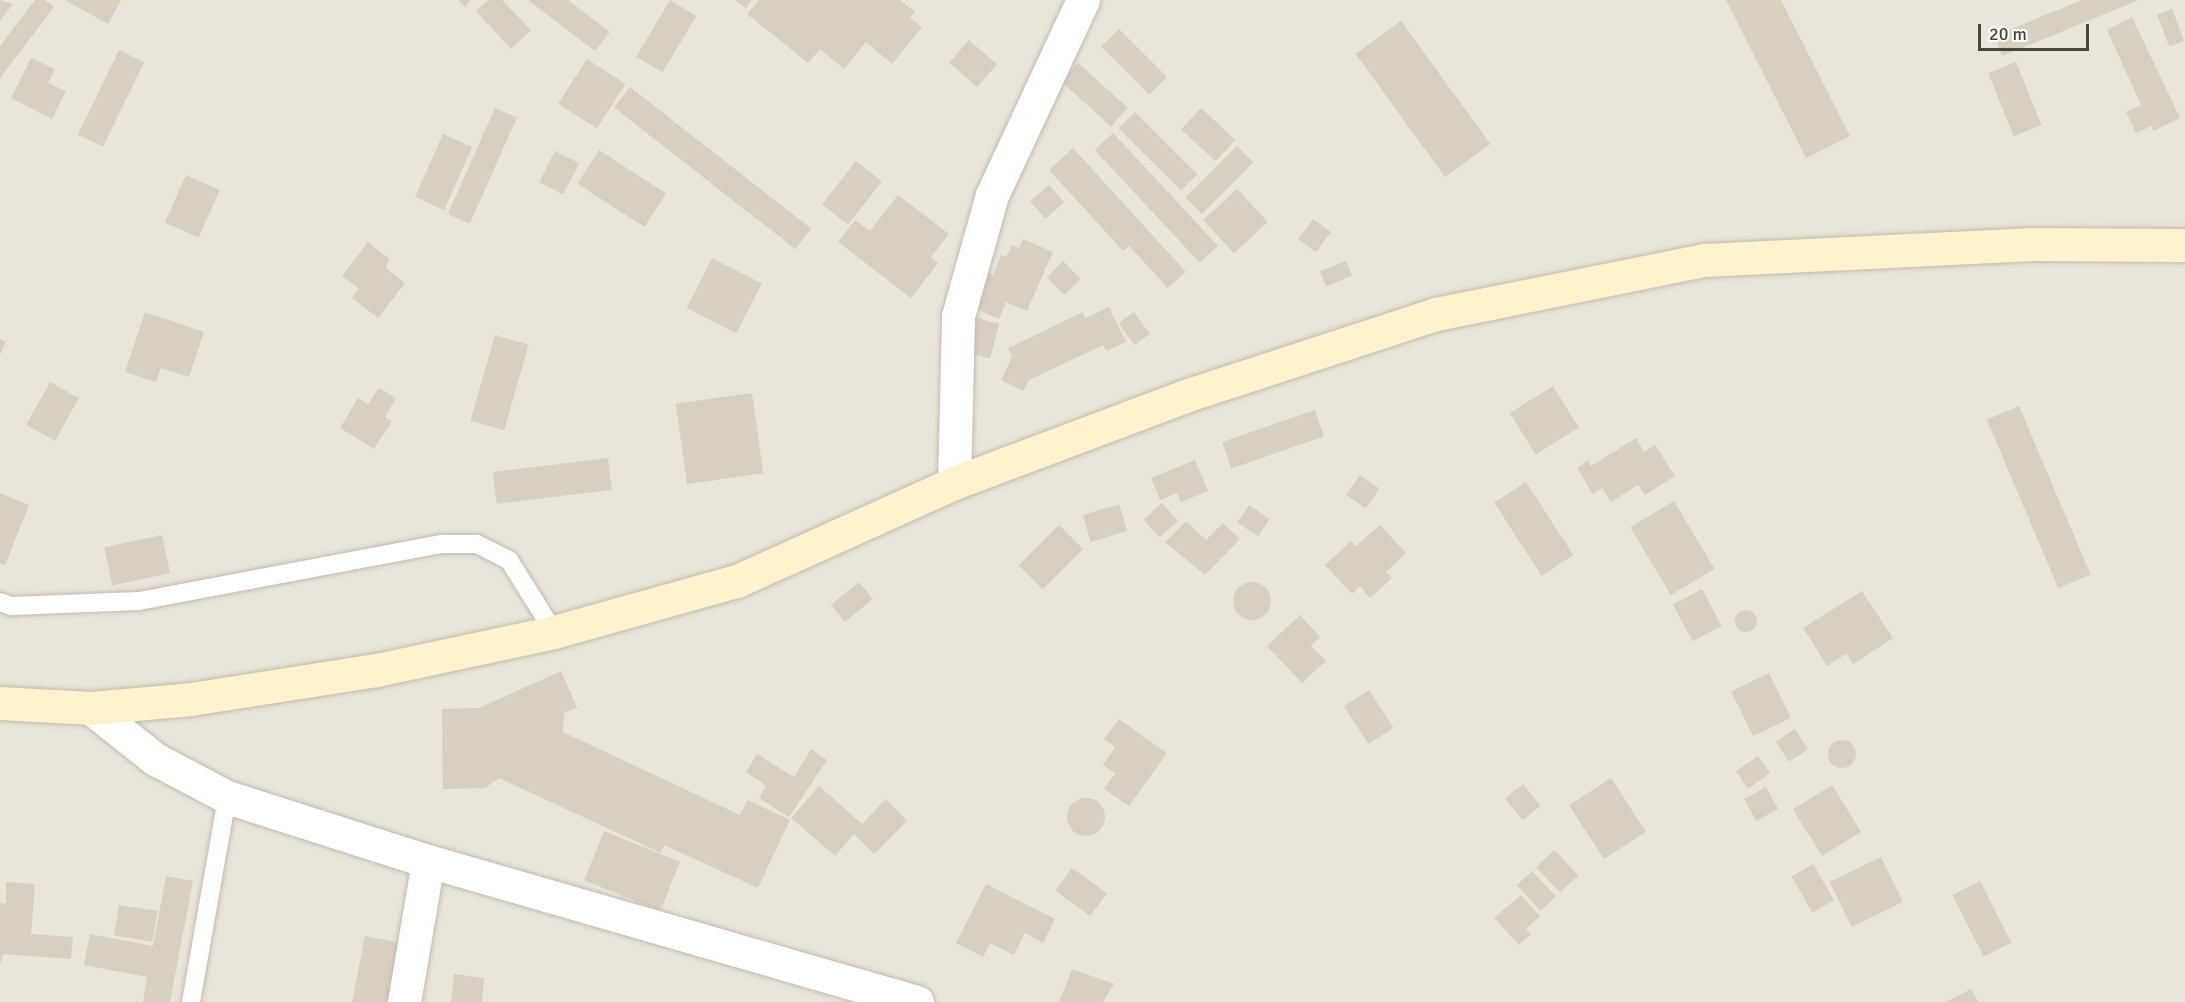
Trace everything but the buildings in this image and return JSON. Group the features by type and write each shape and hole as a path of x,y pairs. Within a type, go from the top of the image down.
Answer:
{"street":[{"path":"954,483 958,316 992,195 1083,0"},
{"path":"0,703 91,708 191,699 377,670 554,632 737,581 954,483 1185,396 1436,314 1705,260 2028,244 2185,245"},
{"path":"91,708 155,759 227,797 428,861 917,1002"},
{"path":"404,1002 428,861"}],"lane":[{"path":"0,602 11,606 139,601 442,544 477,544 508,560 554,632"},
{"path":"192,1002 227,797"}],"shaded area":[{"path":"0,0 2185,0 2185,1002 0,1002"}]}
